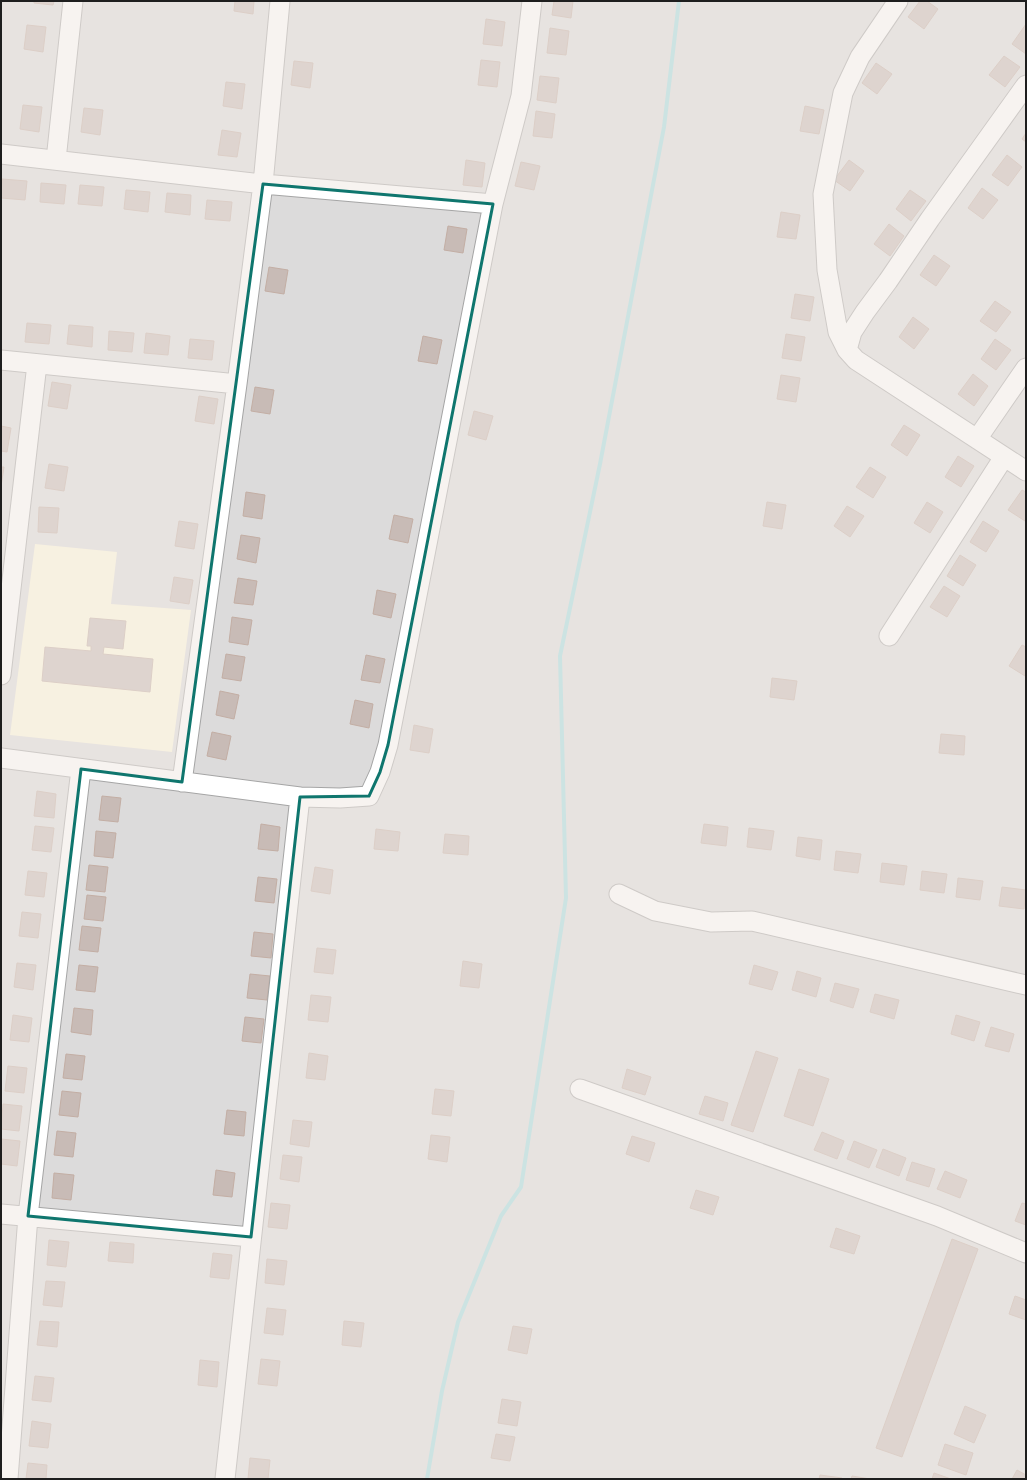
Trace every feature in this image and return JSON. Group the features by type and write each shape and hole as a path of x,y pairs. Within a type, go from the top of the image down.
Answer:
{"street":[{"path":"56,160 73,1"},
{"path":"182,782 263,184 280,1"},
{"path":"1,758 300,797 340,798 369,796 380,772 388,745 493,204 521,96 532,1"},
{"path":"898,1 860,57 843,93 823,194 826,270 838,332 847,350 856,360 1026,471"},
{"path":"847,350 852,332 865,312 1026,85"},
{"path":"1,154 263,184 493,204"},
{"path":"1,360 237,384"},
{"path":"1,676 37,364"},
{"path":"977,439 1026,368"},
{"path":"889,636 1004,457"},
{"path":"8,1479 28,1216 81,769"},
{"path":"226,1479 251,1237 300,797"},
{"path":"619,894 655,911 711,922 752,921 1026,985"},
{"path":"580,1089 937,1216 1026,1253"},
{"path":"1,1214 251,1237"}],"highlighted area":[{"path":"263,184 493,204 388,745 380,772 369,796 300,797 251,1237 28,1216 81,769 182,782"}],"shaded area":[{"path":"1,1 1026,1 1026,1479 1,1479"},
{"path":"35,544 117,552 111,604 191,610 172,752 10,735"}],"building":[{"path":"34,1 54,1 53,5 34,3"},
{"path":"235,1 254,1 253,14 234,11"},
{"path":"554,1 573,1 571,18 552,15"},
{"path":"920,1 927,1 938,9 924,29 908,17"},
{"path":"486,19 505,22 502,46 483,44"},
{"path":"1026,24 1026,54 1012,44"},
{"path":"27,25 46,27 43,52 24,49"},
{"path":"550,28 569,31 566,55 547,53"},
{"path":"1004,56 1020,67 1005,87 989,75"},
{"path":"481,60 500,62 497,87 478,85"},
{"path":"294,61 313,63 310,88 291,85"},
{"path":"876,63 892,74 877,94 862,83"},
{"path":"540,76 559,78 556,103 537,100"},
{"path":"226,82 245,84 242,109 223,106"},
{"path":"23,105 42,107 39,132 20,129"},
{"path":"805,106 824,110 819,134 800,131"},
{"path":"84,108 103,110 100,135 81,132"},
{"path":"536,111 555,114 552,138 533,136"},
{"path":"222,130 241,133 237,157 218,155"},
{"path":"1026,133 1026,142 1022,139"},
{"path":"1007,155 1022,167 1008,186 992,175"},
{"path":"466,160 485,163 482,187 463,185"},
{"path":"849,160 864,171 850,191 834,180"},
{"path":"521,162 540,166 534,190 515,186"},
{"path":"2,179 27,181 25,200 1,198"},
{"path":"41,183 66,185 64,204 40,202"},
{"path":"80,185 104,187 102,206 78,204"},
{"path":"982,188 998,200 983,219 968,208"},
{"path":"126,190 150,192 148,212 124,209"},
{"path":"910,190 926,201 911,221 896,209"},
{"path":"167,193 191,195 190,215 165,212"},
{"path":"207,200 232,202 230,221 205,219"},
{"path":"781,212 800,215 796,239 777,237"},
{"path":"889,224 904,236 890,256 874,244"},
{"path":"448,226 467,229 463,253 444,250"},
{"path":"934,255 950,266 936,286 920,275"},
{"path":"269,267 288,270 284,294 265,291"},
{"path":"795,294 814,297 810,321 791,318"},
{"path":"995,301 1011,312 996,332 980,321"},
{"path":"913,317 929,329 914,349 899,337"},
{"path":"27,323 51,325 49,344 25,342"},
{"path":"69,325 93,327 92,347 67,344"},
{"path":"109,331 134,333 132,352 108,350"},
{"path":"146,333 170,336 168,355 144,353"},
{"path":"786,334 805,337 801,361 782,358"},
{"path":"423,336 442,340 437,364 418,361"},
{"path":"190,339 214,341 212,360 188,358"},
{"path":"995,339 1011,350 996,370 981,359"},
{"path":"973,374 988,386 974,406 958,394"},
{"path":"781,375 800,378 796,402 777,399"},
{"path":"52,382 71,385 67,409 48,406"},
{"path":"255,387 274,390 270,414 251,411"},
{"path":"199,396 218,399 214,424 195,421"},
{"path":"474,411 493,416 486,440 468,435"},
{"path":"904,425 920,435 907,456 891,445"},
{"path":"1,426 11,428 7,452 1,451"},
{"path":"958,456 974,466 961,487 945,477"},
{"path":"49,464 68,467 64,491 45,488"},
{"path":"1,467 4,467 1,486"},
{"path":"870,467 886,477 873,498 856,487"},
{"path":"1022,490 1026,492 1025,521 1008,510"},
{"path":"246,492 265,495 262,519 243,516"},
{"path":"767,502 786,505 782,529 763,526"},
{"path":"927,502 943,512 930,533 914,523"},
{"path":"847,506 864,516 850,537 834,526"},
{"path":"39,507 59,508 57,533 38,532"},
{"path":"394,515 413,519 408,543 389,539"},
{"path":"179,521 198,524 194,549 175,546"},
{"path":"983,521 999,531 986,552 970,542"},
{"path":"241,535 260,538 256,563 237,559"},
{"path":"960,555 976,565 963,586 947,576"},
{"path":"174,577 193,580 189,604 170,601"},
{"path":"238,578 257,581 253,605 234,603"},
{"path":"944,586 960,596 947,617 930,607"},
{"path":"377,590 396,594 391,618 373,614"},
{"path":"232,617 252,620 248,645 229,642"},
{"path":"90,618 126,621 123,649 104,647 103,654 153,659 150,692 42,681 45,647 91,651 91,646 87,646"},
{"path":"1022,645 1026,647 1025,676 1009,666"},
{"path":"226,654 245,657 241,681 222,678"},
{"path":"366,655 385,659 380,683 361,680"},
{"path":"772,678 797,681 794,700 770,697"},
{"path":"220,691 239,695 234,719 216,715"},
{"path":"355,700 373,704 369,728 350,724"},
{"path":"414,725 433,729 429,753 410,750"},
{"path":"212,732 231,736 226,760 207,756"},
{"path":"941,734 965,736 964,755 939,753"},
{"path":"37,791 56,794 54,818 34,816"},
{"path":"102,796 121,798 118,822 99,820"},
{"path":"261,824 280,827 278,851 258,849"},
{"path":"704,824 728,827 726,846 701,843"},
{"path":"35,826 54,828 51,852 32,850"},
{"path":"749,828 774,831 771,850 747,847"},
{"path":"376,829 400,832 398,851 374,849"},
{"path":"96,831 116,833 113,858 94,856"},
{"path":"445,834 469,836 468,855 443,853"},
{"path":"798,837 822,840 820,860 796,856"},
{"path":"836,851 861,854 858,873 834,870"},
{"path":"882,863 907,866 904,885 880,882"},
{"path":"89,865 108,867 105,892 86,890"},
{"path":"315,867 333,870 330,894 311,891"},
{"path":"28,871 47,873 44,897 25,895"},
{"path":"922,871 947,874 944,893 920,890"},
{"path":"258,877 277,879 274,903 255,901"},
{"path":"958,878 983,881 980,900 956,897"},
{"path":"1002,887 1026,890 1024,909 999,906"},
{"path":"87,895 106,897 103,921 84,919"},
{"path":"22,912 41,914 38,938 19,936"},
{"path":"82,926 101,928 98,952 79,950"},
{"path":"254,932 273,934 271,958 251,956"},
{"path":"317,948 336,950 333,974 314,972"},
{"path":"463,961 482,964 479,988 460,986"},
{"path":"17,963 36,965 33,990 14,987"},
{"path":"79,965 98,967 95,992 76,990"},
{"path":"754,965 778,972 772,990 749,984"},
{"path":"797,971 821,978 816,997 792,990"},
{"path":"250,974 270,976 267,1000 247,998"},
{"path":"835,983 859,989 853,1008 830,1001"},
{"path":"875,994 899,1000 894,1019 870,1012"},
{"path":"311,995 331,997 328,1022 308,1020"},
{"path":"74,1008 93,1010 91,1035 71,1032"},
{"path":"13,1015 32,1018 29,1042 10,1040"},
{"path":"956,1015 980,1022 974,1041 951,1034"},
{"path":"245,1017 264,1019 261,1043 242,1041"},
{"path":"991,1027 1014,1034 1009,1052 985,1046"},
{"path":"756,1051 778,1058 753,1132 731,1125"},
{"path":"309,1053 328,1056 325,1080 306,1078"},
{"path":"66,1054 85,1056 82,1080 63,1078"},
{"path":"8,1066 27,1068 24,1093 5,1091"},
{"path":"627,1069 651,1077 645,1095 622,1088"},
{"path":"799,1069 829,1079 813,1126 784,1116"},
{"path":"435,1089 454,1091 451,1116 432,1114"},
{"path":"62,1091 81,1093 78,1117 59,1115"},
{"path":"705,1096 728,1103 723,1121 699,1114"},
{"path":"3,1104 22,1106 19,1131 1,1129"},
{"path":"227,1110 246,1112 244,1136 224,1134"},
{"path":"293,1120 312,1122 309,1147 290,1144"},
{"path":"57,1131 76,1133 73,1157 54,1155"},
{"path":"822,1132 844,1141 837,1159 814,1150"},
{"path":"431,1135 450,1137 447,1162 428,1159"},
{"path":"632,1136 655,1143 649,1162 626,1154"},
{"path":"1,1139 20,1141 17,1166 1,1164"},
{"path":"854,1141 877,1150 869,1168 847,1159"},
{"path":"883,1149 906,1158 899,1176 876,1167"},
{"path":"283,1155 302,1157 299,1182 280,1179"},
{"path":"912,1162 935,1169 929,1187 906,1180"},
{"path":"216,1170 235,1173 232,1197 213,1195"},
{"path":"945,1171 967,1180 960,1198 937,1189"},
{"path":"54,1173 74,1175 71,1200 52,1198"},
{"path":"696,1190 719,1197 713,1215 690,1208"},
{"path":"271,1203 290,1205 287,1229 268,1227"},
{"path":"1022,1203 1026,1204 1026,1225 1015,1221"},
{"path":"836,1228 860,1236 854,1254 830,1247"},
{"path":"952,1239 978,1249 902,1457 876,1448"},
{"path":"49,1240 69,1242 66,1267 47,1265"},
{"path":"110,1242 134,1244 133,1263 108,1261"},
{"path":"213,1253 232,1255 229,1279 210,1277"},
{"path":"267,1259 287,1261 284,1285 265,1283"},
{"path":"46,1281 65,1282 62,1307 43,1305"},
{"path":"1015,1296 1026,1300 1026,1320 1009,1314"},
{"path":"267,1308 286,1310 283,1335 264,1333"},
{"path":"40,1321 59,1322 57,1347 37,1345"},
{"path":"344,1321 364,1323 361,1347 342,1345"},
{"path":"513,1326 532,1329 527,1354 508,1350"},
{"path":"261,1359 280,1361 277,1386 258,1384"},
{"path":"200,1360 219,1362 217,1387 198,1385"},
{"path":"35,1376 54,1378 51,1402 32,1400"},
{"path":"502,1399 521,1402 517,1426 498,1423"},
{"path":"965,1406 986,1415 974,1443 954,1434"},
{"path":"32,1421 51,1424 48,1448 29,1446"},
{"path":"496,1434 515,1437 510,1461 491,1458"},
{"path":"945,1444 973,1453 966,1475 938,1465"},
{"path":"250,1458 270,1460 268,1479 248,1479"},
{"path":"28,1463 47,1465 46,1479 26,1479"},
{"path":"1017,1470 1026,1475 1026,1479 1012,1479"},
{"path":"934,1473 951,1479 932,1479"},
{"path":"820,1475 842,1478 842,1479 819,1479"},
{"path":"852,1476 870,1479 851,1479"}],"waterway":[{"path":"427,1479 442,1391 458,1322 501,1216 521,1187 566,898 560,656 600,464 664,127 679,1"}]}
